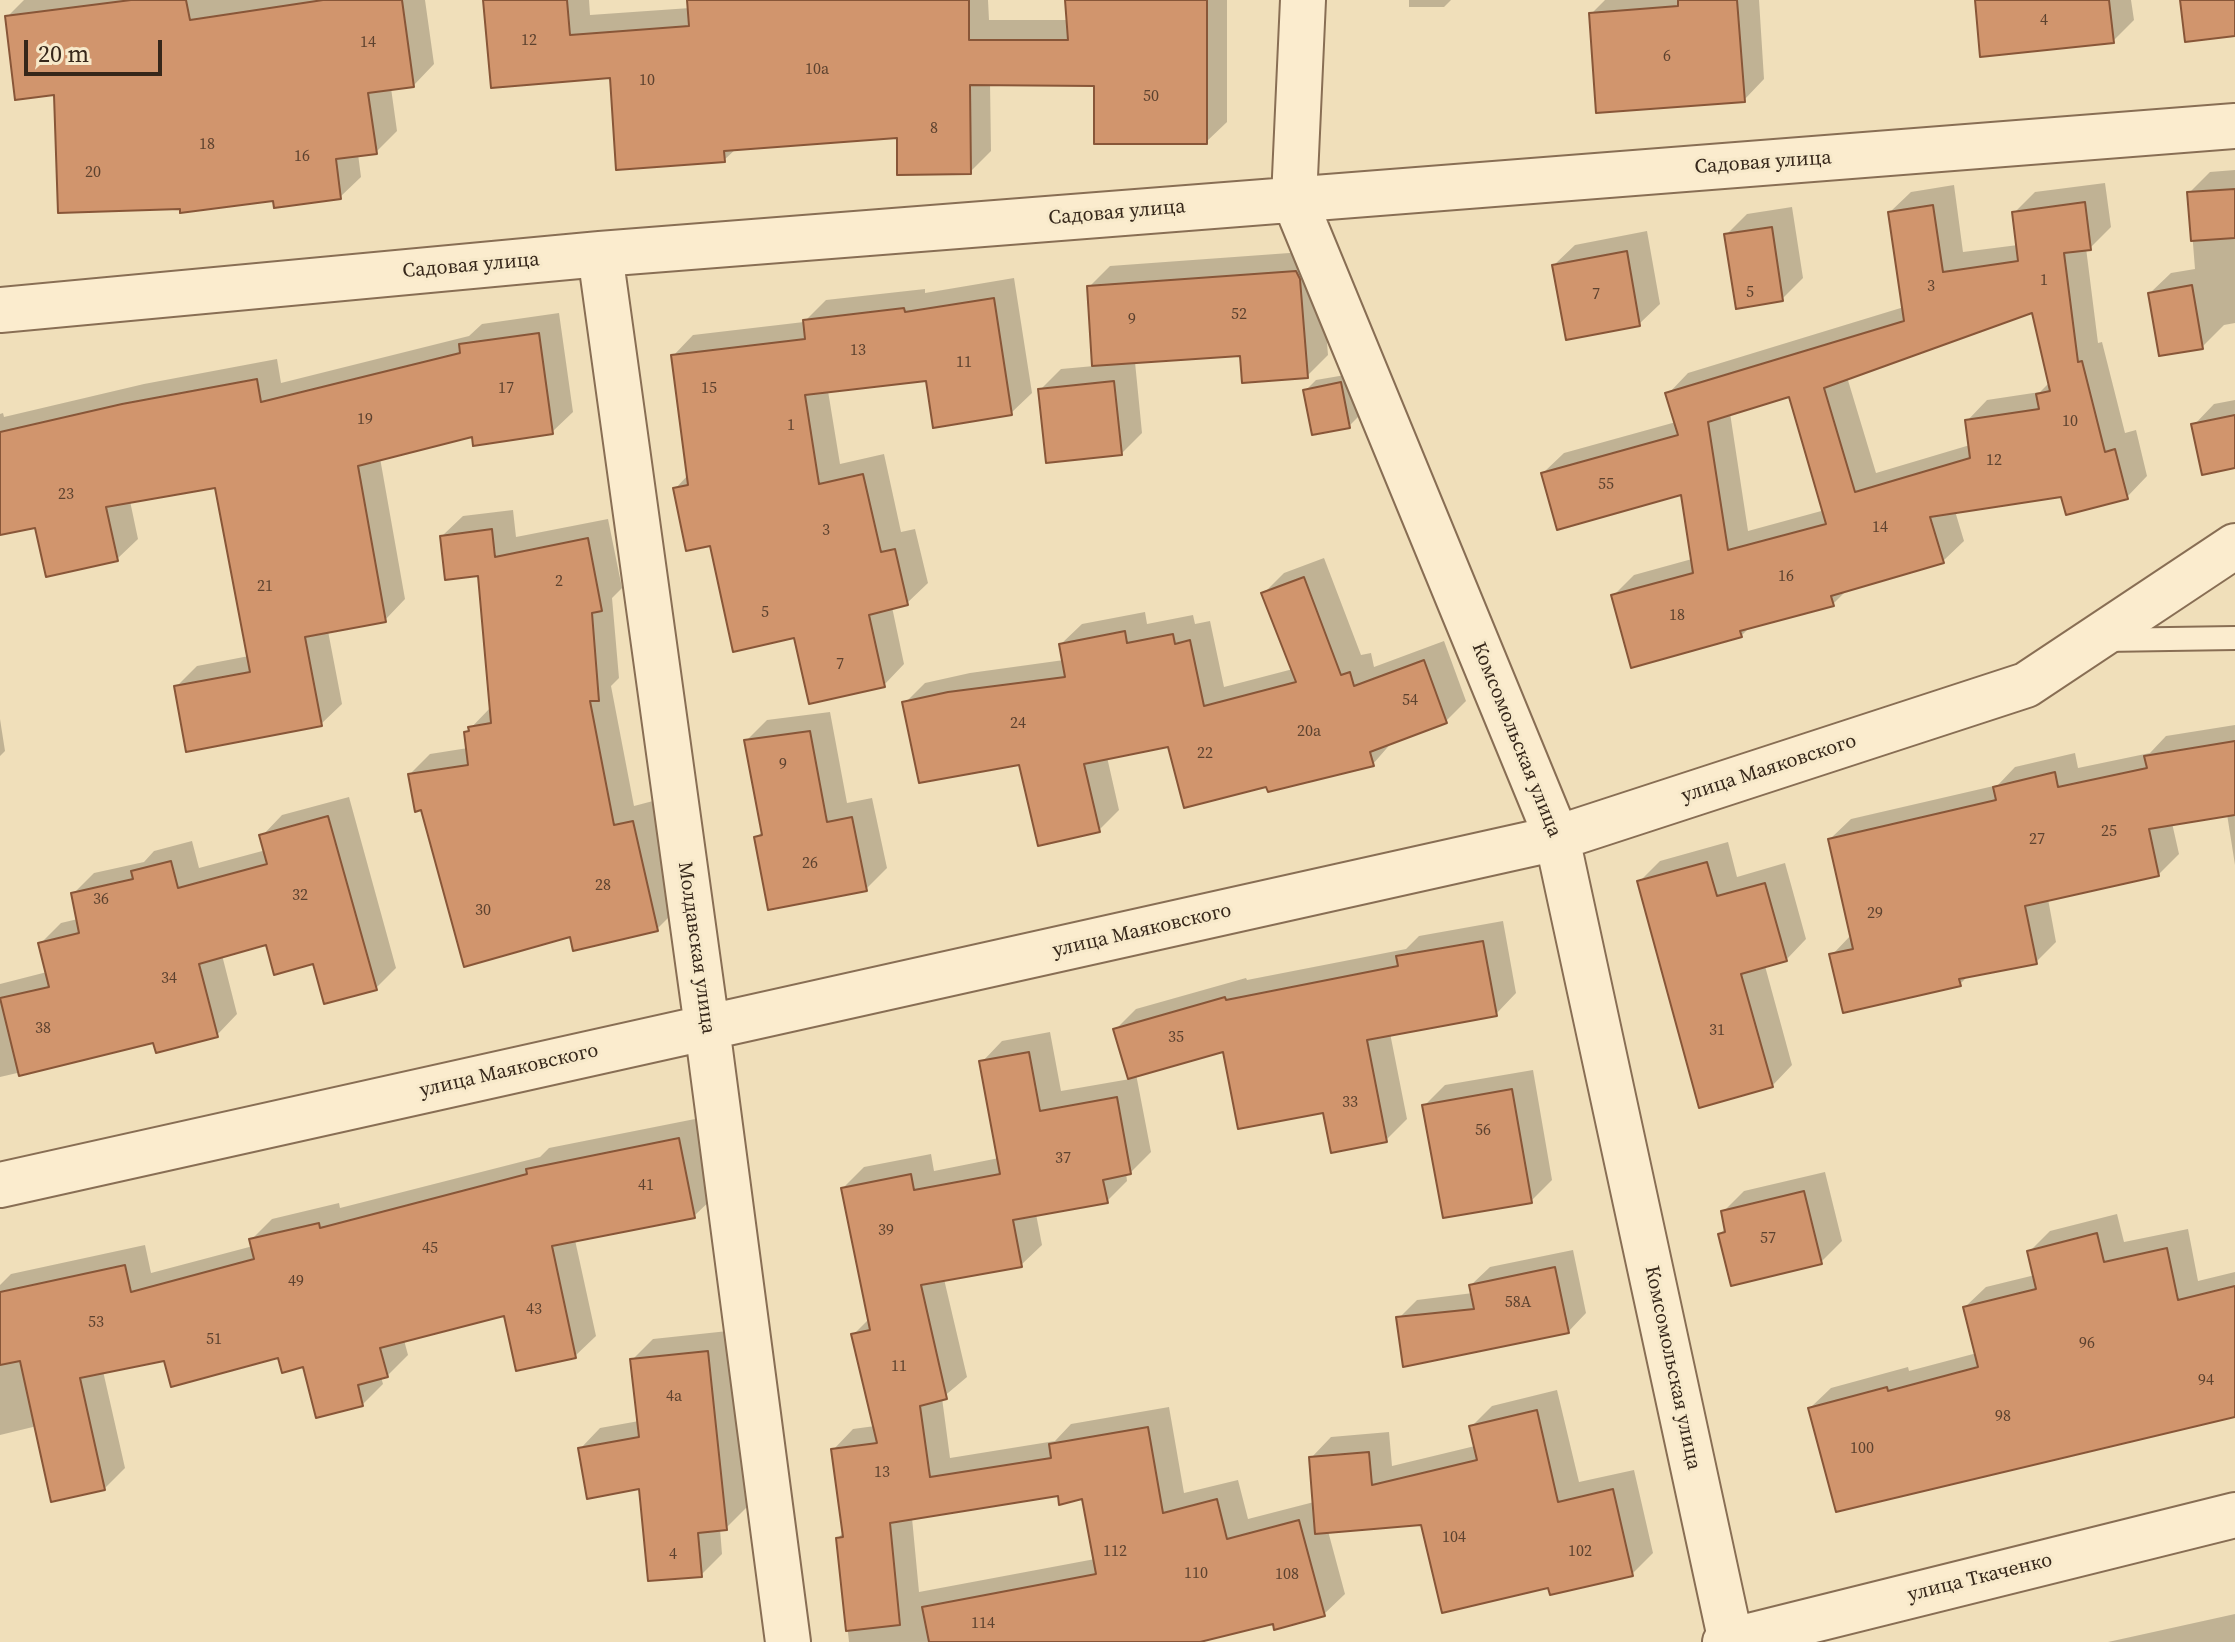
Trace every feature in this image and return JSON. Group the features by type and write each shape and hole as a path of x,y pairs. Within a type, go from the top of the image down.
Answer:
{"street":[{"name":"Комсомольская улица","path":"1303,0 1294,199 1557,838 1729,1641"},
{"name":"Садовая улица","path":"0,310 600,254 2235,126"},
{"name":"Молдавская улица","path":"600,254 788,1642"},
{"name":"улица Маяковского","path":"0,1185 1557,838 2026,685 2235,546"},
{"name":"улица Ткаченко","path":"1729,1641 2235,1515"}],"lane":[{"path":"2094,640 2235,638"}],"building":[{"path":"131,0 186,0 190,20 323,0 402,0 414,87 368,93 377,154 336,159 341,199 274,208 273,201 180,213 180,209 58,213 54,95 15,100 5,16"},
{"path":"483,0 567,0 570,35 689,26 687,0 969,0 969,40 1068,40 1065,0 1207,0 1207,144 1094,144 1094,86 970,85 971,174 897,175 897,138 724,151 725,162 616,170 610,78 491,88"},
{"path":"1678,0 1737,0 1745,102 1596,113 1589,13 1678,6"},
{"path":"1975,0 2109,0 2114,43 1980,57"},
{"path":"2180,0 2235,0 2235,36 2185,42"},
{"path":"2235,189 2235,238 2191,241 2187,192"},
{"path":"2085,202 2091,250 2064,253 2078,362 2082,361 2105,452 2115,449 2128,499 2066,515 2061,497 1930,517 1944,563 1831,596 1834,606 1740,631 1742,637 1631,668 1611,595 1693,573 1681,495 1557,530 1541,473 1678,435 1665,393 1904,321 1888,212 1933,205 1943,272 2018,261 2012,212","holes":["2032,313 2050,391 2036,394 2039,409 1965,420 1970,458 1855,492 1824,388","1789,397 1826,524 1728,550 1708,422"]},
{"path":"1772,227 1783,301 1736,309 1724,234"},
{"path":"1627,251 1640,326 1566,340 1552,265"},
{"path":"1296,271 1300,279 1308,378 1242,383 1240,356 1092,366 1087,286"},
{"path":"2192,285 2203,349 2159,356 2148,293"},
{"path":"994,298 1012,415 933,428 926,381 805,395 819,484 863,474 881,552 895,549 908,605 869,615 885,687 809,704 794,638 733,652 710,546 686,551 673,488 688,485 671,355 805,339 803,320 904,308 905,312"},
{"path":"539,333 553,434 473,446 472,437 358,466 386,622 305,637 322,726 186,752 174,686 250,672 215,488 106,507 118,561 46,577 35,528 0,535 0,432 122,404 257,379 261,402 460,353 459,344"},
{"path":"1114,381 1122,455 1046,463 1038,389"},
{"path":"1341,382 1350,428 1312,435 1303,390"},
{"path":"2235,415 2235,468 2202,475 2191,424"},
{"path":"492,529 495,557 588,538 602,611 592,613 599,701 590,701 614,825 633,821 658,931 573,951 570,937 464,967 421,810 415,812 408,774 468,765 464,732 469,731 468,727 491,723 478,576 445,580 440,536"},
{"path":"1304,577 1341,675 1350,672 1354,686 1424,660 1447,723 1370,752 1374,766 1268,792 1266,787 1184,808 1168,747 1084,764 1100,832 1038,846 1019,765 919,783 902,702 948,692 1065,677 1059,644 1125,631 1127,643 1173,634 1175,644 1190,640 1204,706 1296,682 1261,593"},
{"path":"810,731 827,822 852,817 867,891 768,910 754,837 762,835 744,740"},
{"path":"2235,741 2235,815 2149,829 2159,876 2025,906 2037,964 1959,979 1961,986 1843,1013 1829,954 1853,949 1828,839 1996,800 1993,787 2055,772 2058,787 2147,768 2144,756"},
{"path":"328,816 377,990 324,1004 313,964 274,975 266,945 199,964 218,1037 156,1053 153,1043 19,1076 0,998 49,987 38,943 79,933 71,893 133,879 131,871 171,861 178,888 267,864 259,835"},
{"path":"1707,862 1717,896 1765,883 1787,961 1741,974 1773,1087 1699,1108 1637,881"},
{"path":"1483,941 1497,1016 1367,1040 1387,1142 1331,1153 1323,1113 1238,1129 1223,1052 1128,1079 1113,1029 1225,997 1226,1000 1398,966 1396,956"},
{"path":"1029,1052 1040,1111 1117,1097 1131,1174 1103,1180 1108,1203 1013,1220 1022,1267 921,1285 947,1399 920,1406 930,1477 1051,1458 1049,1444 1148,1427 1163,1513 1217,1499 1227,1539 1299,1520 1325,1616 1274,1630 1273,1624 1200,1642 929,1642 922,1607 1096,1574 1082,1499 1059,1505 1058,1496 890,1523 900,1625 846,1631 836,1538 843,1537 831,1449 877,1443 851,1334 870,1330 841,1188 911,1174 914,1190 1000,1174 979,1061"},
{"path":"1512,1089 1532,1203 1443,1218 1422,1105"},
{"path":"679,1138 695,1218 552,1246 576,1358 516,1371 504,1316 380,1348 388,1377 358,1385 363,1406 316,1418 303,1367 282,1373 278,1358 171,1387 164,1361 80,1378 105,1490 51,1502 20,1361 0,1365 0,1292 125,1265 131,1292 254,1259 249,1239 319,1223 320,1228 527,1174 526,1169"},
{"path":"1804,1191 1822,1264 1731,1286 1718,1234 1725,1232 1721,1211"},
{"path":"2097,1233 2104,1262 2167,1248 2178,1300 2235,1286 2235,1417 1836,1512 1808,1408 1978,1367 1963,1307 2036,1289 2027,1251"},
{"path":"1555,1267 1569,1333 1403,1367 1396,1317 1474,1309 1469,1285"},
{"path":"708,1351 727,1530 698,1533 702,1577 648,1581 639,1489 587,1499 578,1448 639,1437 630,1359"},
{"path":"1537,1410 1558,1502 1613,1489 1633,1576 1550,1595 1548,1588 1442,1613 1421,1525 1315,1534 1309,1457 1369,1452 1372,1485 1477,1460 1469,1426"}]}
